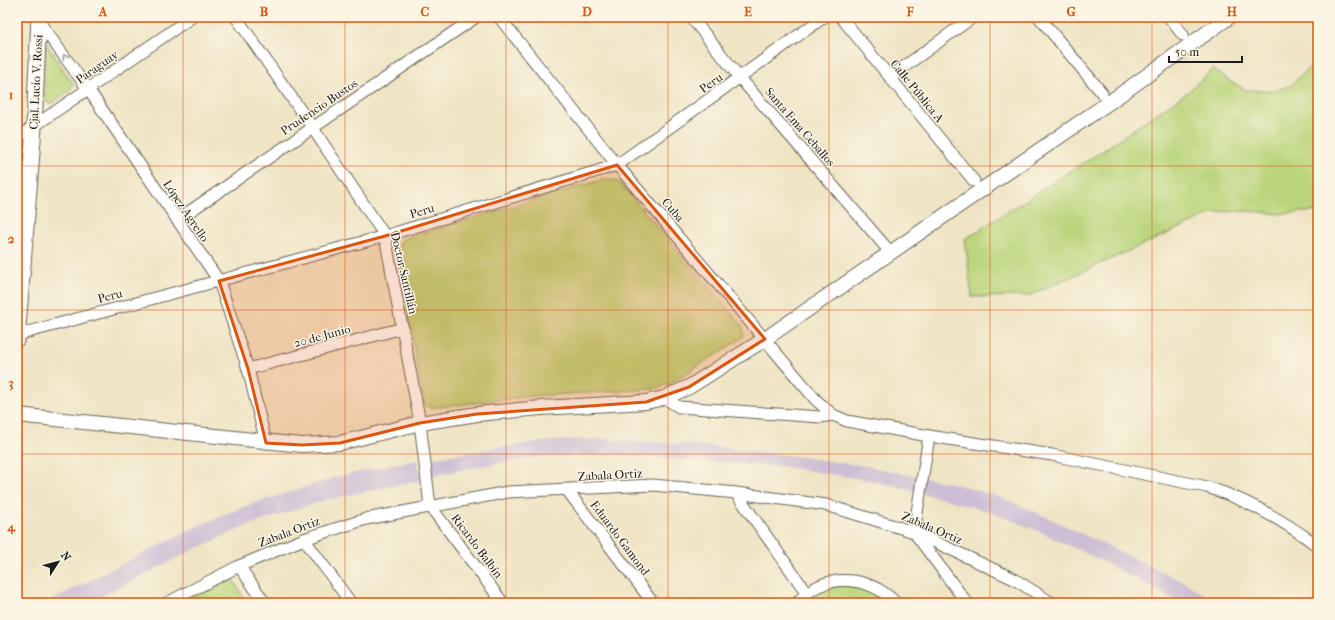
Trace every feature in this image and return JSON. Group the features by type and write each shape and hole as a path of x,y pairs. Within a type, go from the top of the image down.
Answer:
{"main road":[{"name":"Cjal. Lucio V. Rossi","path":"17,339 19,293 34,127 38,19"}],"street":[{"name":"Paraguay","path":"17,138 192,17"},
{"name":"Doctor Santillán","path":"236,17 385,236 420,423 430,506"},
{"name":"Prudencio Bustos","path":"177,220 476,17"},
{"name":"Cuba","path":"499,17 617,165 816,400 833,415"},
{"name":"Santa Ema Ceballos","path":"691,17 740,78 891,253"},
{"name":"Peru","path":"17,335 385,236 617,165 824,17"},
{"name":"Calle Pública A","path":"841,17 974,181"},
{"path":"890,77 973,17"},
{"path":"1039,17 1102,93"},
{"path":"1169,17 1183,35"},
{"path":"17,415 266,443 302,445 340,443 420,423 477,414 541,408 630,403 664,398 689,387 765,339 1114,99 1229,17"},
{"name":"López Agrello","path":"38,19 88,89 218,281 248,369 266,443"},
{"name":"20 de Junio","path":"248,369 403,328"},
{"path":"664,398 679,407 820,417 833,415 847,420 929,436 1052,455 1207,487 1230,494 1254,505 1294,529 1318,546"},
{"path":"929,436 914,532 967,603"},
{"name":"Zabala Ortiz","path":"167,603 238,566 304,539 366,519 508,492 653,486 736,493 826,505 914,532 1014,579 1052,603"},
{"name":"Eduardo Gamond","path":"566,490 653,603"},
{"path":"736,493 806,592"},
{"name":"Ricardo Balbín","path":"430,506 503,603"},
{"path":"304,539 351,603"},
{"path":"238,566 265,603"},
{"path":"797,603 806,592 829,582 852,580 872,584 887,594 896,603"}],"highlighted area":[{"path":"617,165 765,339 689,387 646,402 477,414 420,423 340,443 302,445 266,443 248,369 219,281 385,236"}],"shaded area":[{"path":"598,439 698,445 787,455 871,467 955,484 997,496 1040,514 1182,581 1219,603 1182,603 1100,560 1036,530 991,512 900,487 867,480 786,467 615,455 537,457 432,476 431,459 507,446 561,440"},
{"path":"418,459 420,480 325,500 249,525 197,548 88,603 46,603 195,527 249,505 337,477"}],"green space":[{"path":"45,42 73,84 70,90 51,104 44,101"},
{"path":"1318,59 1318,211 1277,214 1253,211 1216,212 1028,296 972,297 965,239 1104,150 1189,91 1213,69 1231,82 1246,90 1272,91 1290,86"},
{"path":"605,179 616,181 621,184 743,327 744,335 742,338 669,384 654,389 532,396 431,408 424,405 397,250 401,241 405,238"},
{"path":"232,577 246,603 179,603"},
{"path":"840,585 860,585 893,603 805,603 819,592"}]}
